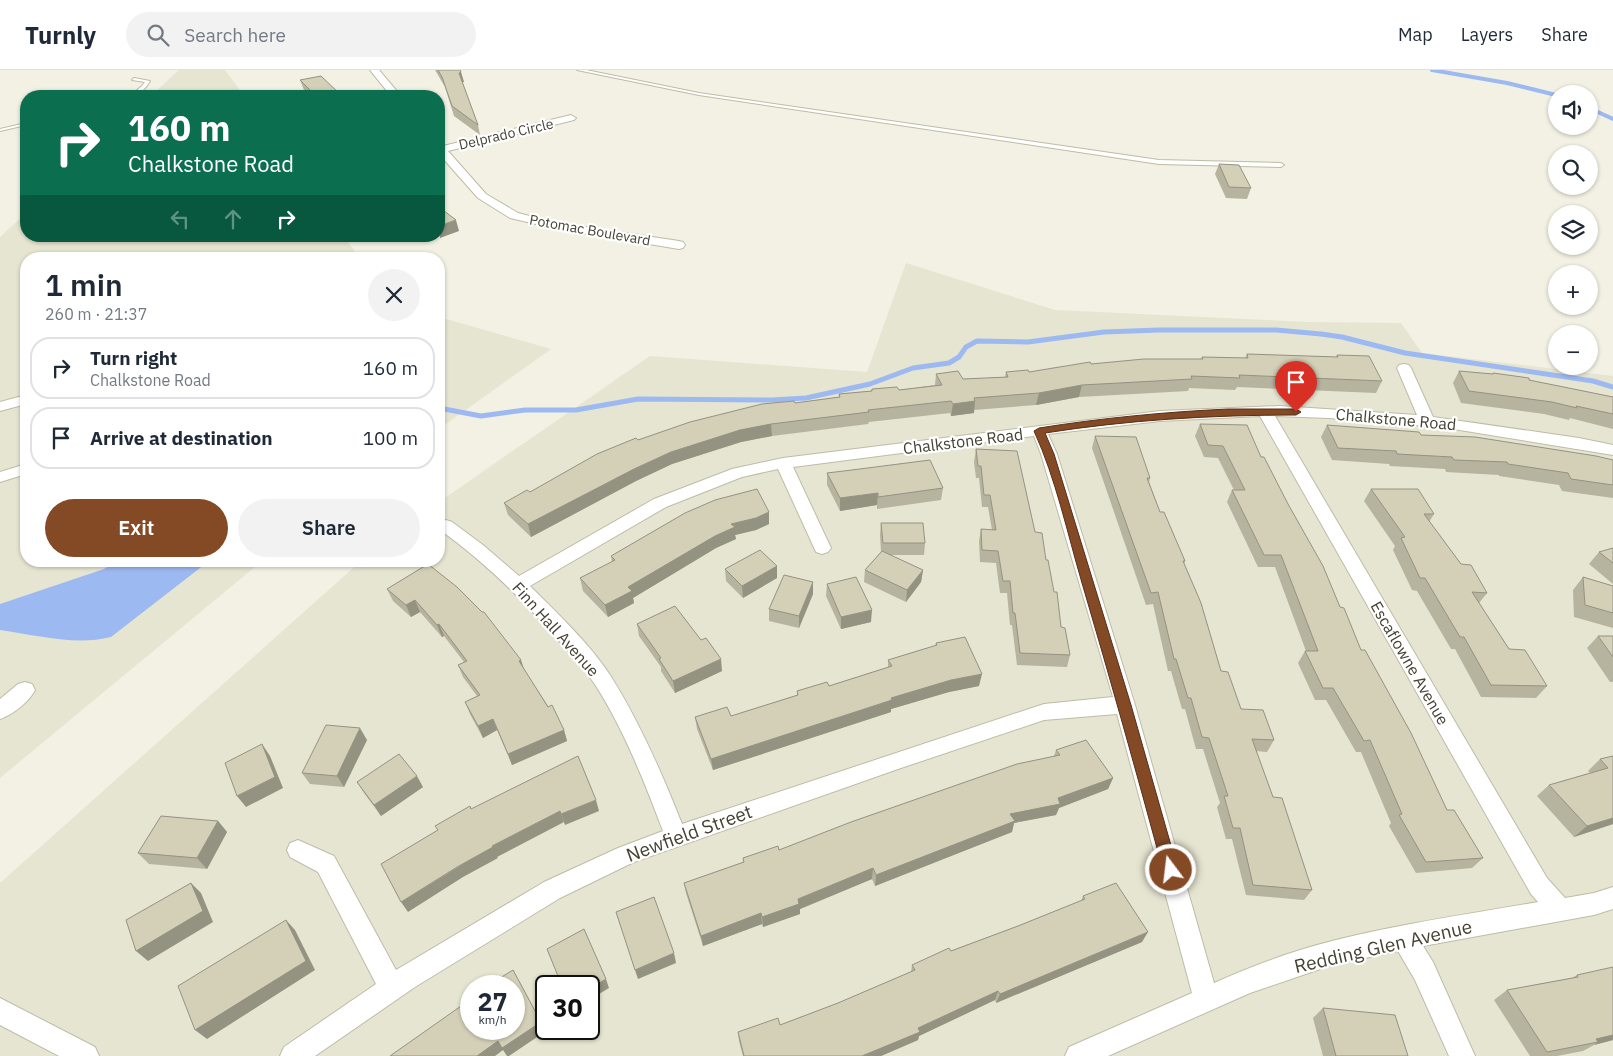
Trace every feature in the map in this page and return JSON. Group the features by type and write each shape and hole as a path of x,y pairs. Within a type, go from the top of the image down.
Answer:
{"street":[{"path":"374,70 391,90"},
{"name":"Delprado Circle","path":"445,148 571,118"},
{"name":"Potomac Boulevard","path":"445,155 482,196 514,216 553,225 679,245"},
{"path":"1404,368 1427,421"},
{"path":"0,407 20,401"},
{"name":"Chalkstone Road","path":"518,585 660,503 738,473 783,463 1084,424 1160,416 1265,411 1328,413 1427,421 1579,443 1613,450"},
{"name":"Escaflowne Avenue","path":"1265,411 1539,886 1560,910"},
{"path":"1039,431 1049,454 1125,705 1206,999"},
{"path":"783,463 822,548"},
{"path":"0,477 20,471"},
{"name":"Finn Hall Avenue","path":"446,526 486,556 518,585 575,646 602,680 645,762 676,836"},
{"path":"0,711 25,690"},
{"name":"Newfield Street","path":"293,1056 392,988 552,890 626,855 676,836 1044,712 1125,705"},
{"path":"298,850 326,864 392,988"},
{"name":"Redding Glen Avenue","path":"1078,1056 1247,981 1332,953 1404,938 1594,904 1613,898"},
{"path":"1404,938 1424,971 1462,1056"},
{"path":"0,1011 86,1056"}],"lane":[{"path":"579,70 699,94 1159,162 1281,166"},
{"path":"134,79 148,81 140,90"},
{"path":"0,130 20,125"}],"shaded area":[{"path":"179,70 225,70 240,90 157,90"},
{"path":"20,219 20,242 348,242 355,252 20,252 20,567 255,567 0,778 0,237"},
{"path":"906,263 1055,310 1307,322 1401,323 1422,353 1548,368 1548,375 1598,374 1613,376 1613,1056 0,1056 0,883 354,567 445,567 445,498 650,356 867,372"},
{"path":"445,319 551,349 445,425"}],"water":[{"path":"108,567 201,567 111,637 70,640 0,630 0,604"}],"building":[{"path":"438,70 460,70 461,72 459,73 478,125 452,106"},
{"path":"321,76 336,90 310,90 300,80"},
{"path":"1219,164 1239,165 1251,188 1229,187"},
{"path":"445,212 456,220 445,224"},
{"path":"1247,354 1338,357 1337,355 1369,356 1382,381 1239,375 1240,378 1191,376 1192,379 1082,385 1039,393 974,398 975,401 953,404 951,401 868,410 869,412 771,424 740,430 671,452 528,524 504,503 527,490 530,492 597,454 636,438 638,440 690,422 762,404 794,401 795,403 840,397 839,394 872,391 872,389 897,387 899,390 942,385 936,374 958,371 963,379 1008,377 1006,372 1028,370 1029,372 1090,362 1091,364 1144,359 1203,359 1202,357 1248,358"},
{"path":"1459,371 1529,378 1529,380 1613,397 1613,414 1552,402 1469,391"},
{"path":"1200,424 1247,425 1261,457 1264,457 1323,566 1340,607 1344,608 1361,650 1365,650 1411,733 1447,810 1454,810 1483,858 1426,862 1399,815 1402,814 1370,740 1364,741 1333,688 1323,688 1305,651 1318,651 1281,555 1264,555 1232,490 1245,490 1223,446 1208,445"},
{"path":"1327,425 1419,432 1421,435 1475,437 1596,456 1613,460 1613,485 1571,479 1568,473 1508,464 1507,462 1454,460 1452,457 1397,454 1396,451 1338,448"},
{"path":"1095,436 1136,437 1150,478 1147,478 1160,512 1164,512 1201,603 1221,671 1228,672 1241,709 1263,710 1274,740 1252,739 1273,797 1282,798 1312,890 1253,885 1240,828 1233,828 1224,796 1228,796 1209,738 1202,737 1191,698 1188,698 1176,659 1174,659 1158,592 1151,593"},
{"path":"976,449 1017,451 1035,532 1042,533 1054,592 1057,592 1061,627 1065,628 1070,655 1020,653 1010,581 1003,581 998,551 982,550 981,529 996,530 990,495 984,495 981,466 978,466"},
{"path":"930,460 943,488 878,497 878,493 840,498 827,473 852,470"},
{"path":"757,489 769,512 756,518 731,524 735,527 715,536 628,587 632,591 605,605 580,578 615,560 611,556 685,513 715,500"},
{"path":"1371,489 1418,489 1434,514 1424,514 1461,564 1471,565 1487,593 1472,592 1509,649 1525,650 1547,686 1491,685 1464,637 1460,637 1425,578 1420,578 1401,538 1405,537"},
{"path":"881,523 923,523 925,543 883,543"},
{"path":"1613,548 1613,563 1599,552"},
{"path":"760,550 777,566 742,586 725,569"},
{"path":"882,551 923,570 907,590 865,570"},
{"path":"423,567 432,567 457,587 484,612 521,660 519,661 548,707 552,705 564,730 508,754 493,719 478,726 465,702 480,695 458,665 467,661 439,624 437,625 415,600 406,605 387,589"},
{"path":"784,575 813,582 799,616 769,609"},
{"path":"856,577 872,610 841,617 827,584"},
{"path":"1583,577 1613,586 1613,613 1585,605"},
{"path":"675,606 701,640 706,638 721,659 673,681 659,659 661,658 637,624"},
{"path":"1598,636 1613,636 1613,657"},
{"path":"965,637 982,674 951,680 891,698 892,700 711,759 695,717 727,707 731,716 798,695 797,691 827,682 829,686 892,666 888,660 937,645 936,643"},
{"path":"326,725 360,728 337,776 302,773"},
{"path":"1086,740 1113,778 1058,798 1060,804 1010,814 1015,821 876,875 873,868 798,899 799,904 762,917 761,913 701,936 684,883 744,862 743,858 778,846 779,850 851,822 1017,764 1060,755 1056,750"},
{"path":"262,744 275,777 237,796 225,763"},
{"path":"399,754 417,776 374,805 357,782"},
{"path":"578,756 596,800 561,814 560,811 492,846 401,902 381,864 438,830 435,826 470,806 471,809"},
{"path":"1613,756 1613,818 1587,826 1549,785 1608,768 1600,759"},
{"path":"161,816 218,821 197,858 138,853"},
{"path":"191,883 203,911 136,951 126,920"},
{"path":"1116,883 1148,932 1000,994 998,991 918,1028 920,1032 862,1056 744,1056 738,1032 778,1018 780,1025 838,1003 915,970 912,965 949,948 951,951 1018,926 1085,899 1083,896"},
{"path":"654,897 674,953 635,970 616,912"},
{"path":"286,920 306,961 195,1030 178,986"},
{"path":"584,929 606,979 600,983 600,975 558,975 547,949"},
{"path":"1613,967 1613,1035 1596,1039 1598,1042 1547,1052 1507,990 1578,977 1577,975"},
{"path":"513,970 516,975 505,975"},
{"path":"525,992 535,1011 535,1026 525,1033"},
{"path":"460,1007 460,1040 514,1040 502,1048 498,1041 477,1056 390,1056"},
{"path":"1323,1008 1395,1015 1408,1056 1336,1056"}],"waterway":[{"path":"1432,70 1507,83 1548,93"},
{"path":"1598,112 1613,119"},
{"path":"445,409 481,416 525,410 576,410 638,399 772,400 806,398 870,384 913,368 949,363 959,357 966,347 977,341 1028,342 1104,332 1159,330 1276,330 1321,334 1342,337 1405,353 1593,381 1613,387"}],"route":[{"path":"1171,870 1125,705 1066,508 1049,454 1039,431 1160,416 1228,412 1296,412"}]}
